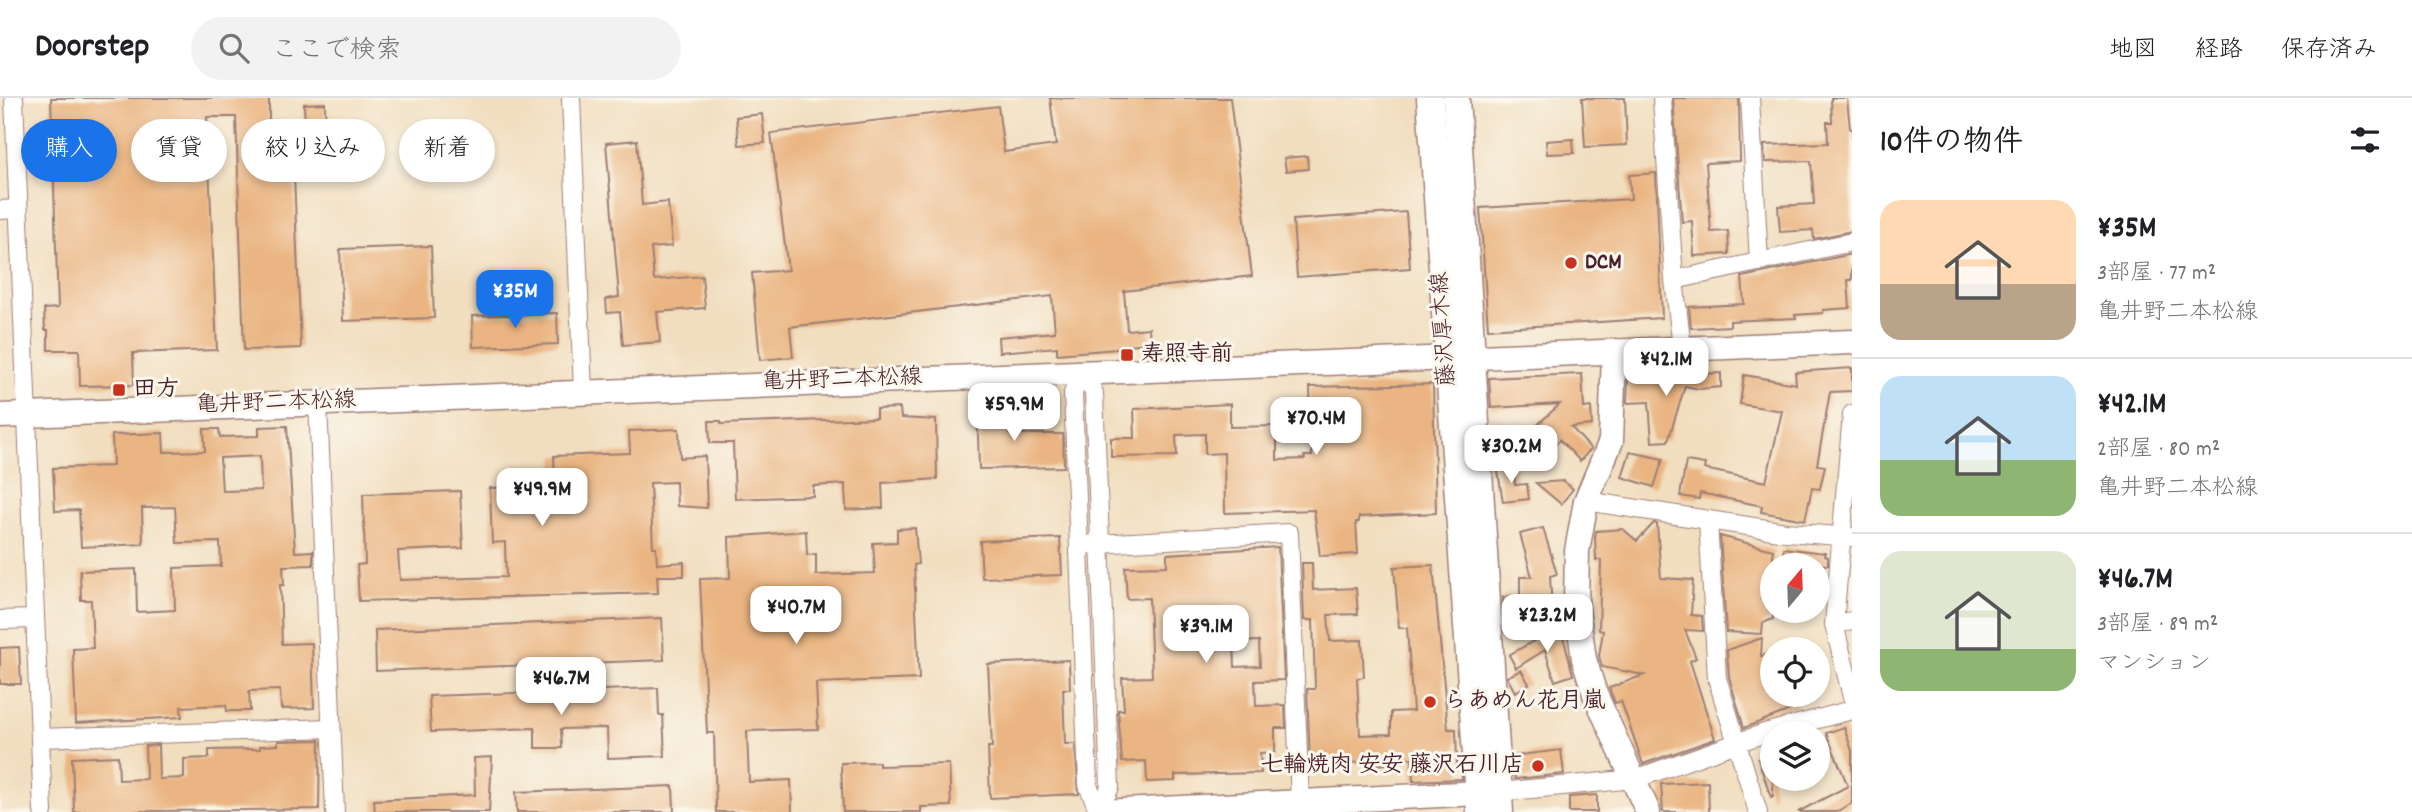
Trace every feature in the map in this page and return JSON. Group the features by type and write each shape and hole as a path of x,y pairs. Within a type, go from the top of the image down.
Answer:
{"main road":[{"name":"藤沢厚木線","path":"1430,98 1460,358 1489,802"},
{"name":"藤沢厚木線","path":"1456,98 1460,358"}],"street":[{"path":"14,98 43,812"},
{"path":"571,98 583,392"},
{"path":"1662,98 1674,280 1682,348"},
{"path":"1750,98 1759,262"},
{"path":"0,210 18,209"},
{"path":"1674,280 1852,242"},
{"name":"亀井野二本松線","path":"0,416 1852,342"},
{"path":"1614,351 1611,441 1586,501 1577,551 1576,578 1584,659 1595,694 1648,812"},
{"path":"1083,371 1094,393 1110,787 1100,812"},
{"path":"1083,371 1073,393 1088,785 1100,812"},
{"path":"318,402 335,812"},
{"path":"1852,414 1843,622 1852,698"},
{"path":"1586,501 1707,520 1847,537"},
{"path":"1707,520 1717,678 1758,812"},
{"path":"1080,545 1289,533 1300,802"},
{"path":"0,620 35,619"},
{"path":"1100,812 1300,802 1341,806 1489,802 1635,779 1737,746 1765,733 1852,710"},
{"path":"40,738 331,728"}],"building":[{"path":"51,98 269,98 269,119 241,119 241,182 294,182 301,348 244,350 236,117 131,119 131,182 210,182 217,350 133,353 134,385 80,386 79,350 48,350 48,330 45,330 44,309 58,308 54,182 117,182 117,119 52,119"},
{"path":"1050,98 1230,98 1252,276 1124,291 1127,330 1149,328 1150,343 1128,345 1129,348 1057,354 1057,347 999,352 998,337 1055,332 1052,296 790,327 793,357 760,360 752,273 788,270 771,133 998,106 1004,152 1056,145"},
{"path":"1582,98 1625,98 1627,145 1585,147"},
{"path":"1673,98 1739,98 1740,161 1706,163 1711,232 1728,231 1729,254 1694,256 1692,221 1682,222"},
{"path":"1831,98 1847,98 1852,129 1852,231 1814,239 1813,230 1780,232 1778,206 1814,204 1811,161 1765,162 1764,145 1828,143 1827,122 1832,122"},
{"path":"325,103 325,119 305,119 304,104"},
{"path":"762,114 765,143 739,145 736,117"},
{"path":"1573,139 1574,153 1547,154 1546,141"},
{"path":"637,140 642,205 668,202 672,246 651,248 654,280 702,276 705,308 657,312 660,342 623,345 620,312 607,313 606,299 619,297 606,143"},
{"path":"1307,156 1308,169 1286,171 1284,158"},
{"name":"DCM","path":"1656,173 1662,318 1488,329 1480,208 1631,199 1629,175"},
{"path":"1406,212 1410,268 1297,277 1293,220"},
{"path":"431,246 434,318 343,321 340,249"},
{"path":"1852,254 1852,280 1848,280 1850,308 1795,315 1796,318 1730,321 1730,326 1691,328 1689,307 1744,304 1742,277"},
{"path":"557,313 558,344 473,347 472,316"},
{"path":"1852,368 1852,391 1830,392 1817,465 1825,466 1820,489 1812,488 1805,520 1761,512 1762,506 1700,493 1699,499 1680,496 1686,461 1705,464 1704,469 1766,482 1782,411 1740,404 1744,375 1796,384 1795,372"},
{"path":"1721,373 1721,387 1699,389 1685,386 1668,441 1652,442 1649,402 1627,403 1628,378"},
{"path":"1582,374 1584,408 1591,407 1592,425 1571,427 1591,449 1580,461 1560,440 1542,456 1537,456 1522,439 1560,404 1491,408 1489,378"},
{"path":"1433,384 1436,513 1359,517 1359,522 1356,522 1358,554 1320,556 1314,510 1225,513 1224,453 1205,454 1205,434 1176,435 1177,456 1111,457 1111,438 1135,438 1134,409 1230,404 1230,427 1277,426 1277,460 1305,459 1304,456 1312,456 1310,387"},
{"path":"977,400 996,400 997,410 1009,410 1009,434 1063,434 1064,467 979,469"},
{"path":"900,408 901,418 936,420 937,479 882,483 883,508 846,510 845,484 813,486 813,496 735,499 733,443 710,443 709,421 721,421 721,424 876,418 876,409"},
{"path":"287,426 295,552 313,551 313,565 283,566 284,585 280,585 282,644 312,643 314,708 281,709 280,690 249,691 250,711 227,711 226,705 181,707 182,717 76,723 73,649 93,648 91,600 81,600 80,571 136,569 137,612 175,610 174,568 221,566 220,542 177,543 175,507 142,508 143,544 81,547 79,510 55,511 53,468 113,466 112,435 163,433 164,452 205,451 204,429 219,429 220,437 259,436 259,427","holes":["260,456 261,490 222,491 220,458"]},
{"path":"679,429 680,458 705,456 707,508 677,506 676,482 650,483 653,547 656,547 657,564 684,562 684,576 657,576 658,593 359,601 357,565 365,564 363,494 460,491 463,548 398,551 400,580 506,577 505,542 492,543 490,488 555,486 554,456 630,453 629,431"},
{"path":"1630,452 1663,459 1654,487 1622,477"},
{"path":"1514,465 1515,485 1527,484 1529,499 1503,502 1497,466"},
{"path":"1563,481 1573,489 1561,504 1536,483"},
{"path":"1654,523 1657,524 1661,578 1693,580 1691,615 1702,616 1703,631 1685,630 1696,658 1690,661 1715,739 1643,764 1621,701 1615,703 1609,688 1644,675 1602,667 1599,656 1603,631 1599,630 1601,560 1596,560 1595,537 1596,531 1623,529 1637,541"},
{"path":"915,528 919,679 816,683 818,729 747,731 749,782 791,780 792,812 716,812 714,733 707,733 700,579 730,578 729,537 806,531 807,555 816,554 816,575 875,573 873,543 897,542 897,529"},
{"path":"1543,528 1557,574 1550,576 1553,626 1506,629 1503,597 1520,596 1520,577 1532,577 1520,534"},
{"path":"1720,536 1773,550 1773,553 1760,553 1762,634 1726,632"},
{"path":"1060,538 1062,575 982,578 980,541"},
{"path":"1278,547 1284,680 1255,681 1256,706 1285,705 1286,728 1275,728 1275,752 1260,753 1261,773 1175,775 1175,781 1147,782 1146,761 1122,762 1118,710 1124,710 1122,678 1152,677 1149,598 1127,599 1125,567 1167,566 1167,554","holes":["1259,641 1260,666 1235,667 1234,642"]},
{"path":"1784,548 1825,553 1783,553"},
{"path":"1302,563 1312,563 1313,590 1356,588 1358,614 1328,615 1330,641 1362,640 1364,677 1357,678 1360,735 1391,734 1391,712 1413,711 1407,628 1399,628 1394,567 1433,565 1448,729 1456,729 1457,765 1461,765 1462,779 1413,781 1412,758 1387,758 1387,764 1373,765 1372,762 1310,764 1307,689 1315,689 1313,620 1304,620"},
{"path":"662,618 664,660 376,671 375,630"},
{"path":"1553,630 1553,634 1562,632 1573,675 1555,681 1545,650 1516,668 1509,655"},
{"path":"1760,639 1760,707 1798,707 1744,728 1729,677 1727,650"},
{"path":"19,647 21,684 0,684 0,648"},
{"path":"1069,660 1070,689 1063,689 1065,744 1075,744 1079,794 990,798 988,747 992,747 988,664"},
{"path":"1521,670 1529,684 1515,692 1507,677"},
{"path":"658,688 659,715 663,715 665,756 608,758 607,728 561,729 562,748 535,748 535,728 431,732 429,696"},
{"path":"1844,727 1852,751 1852,803 1836,812 1798,812 1848,786 1830,743 1830,732"},
{"path":"320,740 319,809 74,812 72,758 118,756 119,780 146,779 145,746 158,745 159,779 184,778 184,759 209,758 209,750 260,749 260,746 278,745 278,741"},
{"name":"七輪焼肉 安安 藤沢石川店","path":"1561,750 1564,774 1515,779 1512,756"},
{"path":"492,757 489,812 375,812 374,800 475,795 474,758"},
{"path":"879,762 879,766 949,764 951,806 921,807 921,812 843,812 841,763"},
{"path":"1708,782 1709,812 1663,812 1661,784"},
{"path":"673,786 674,812 517,812 516,792"},
{"path":"1597,795 1597,812 1569,812 1569,797"}],"place":[{"name":"DCM","path":"1571,263"},
{"name":"寿照寺前","path":"1127,355"},
{"name":"田方","path":"119,390"},
{"name":"らあめん花月嵐","path":"1430,702"},
{"name":"七輪焼肉 安安 藤沢石川店","path":"1538,766"}]}
